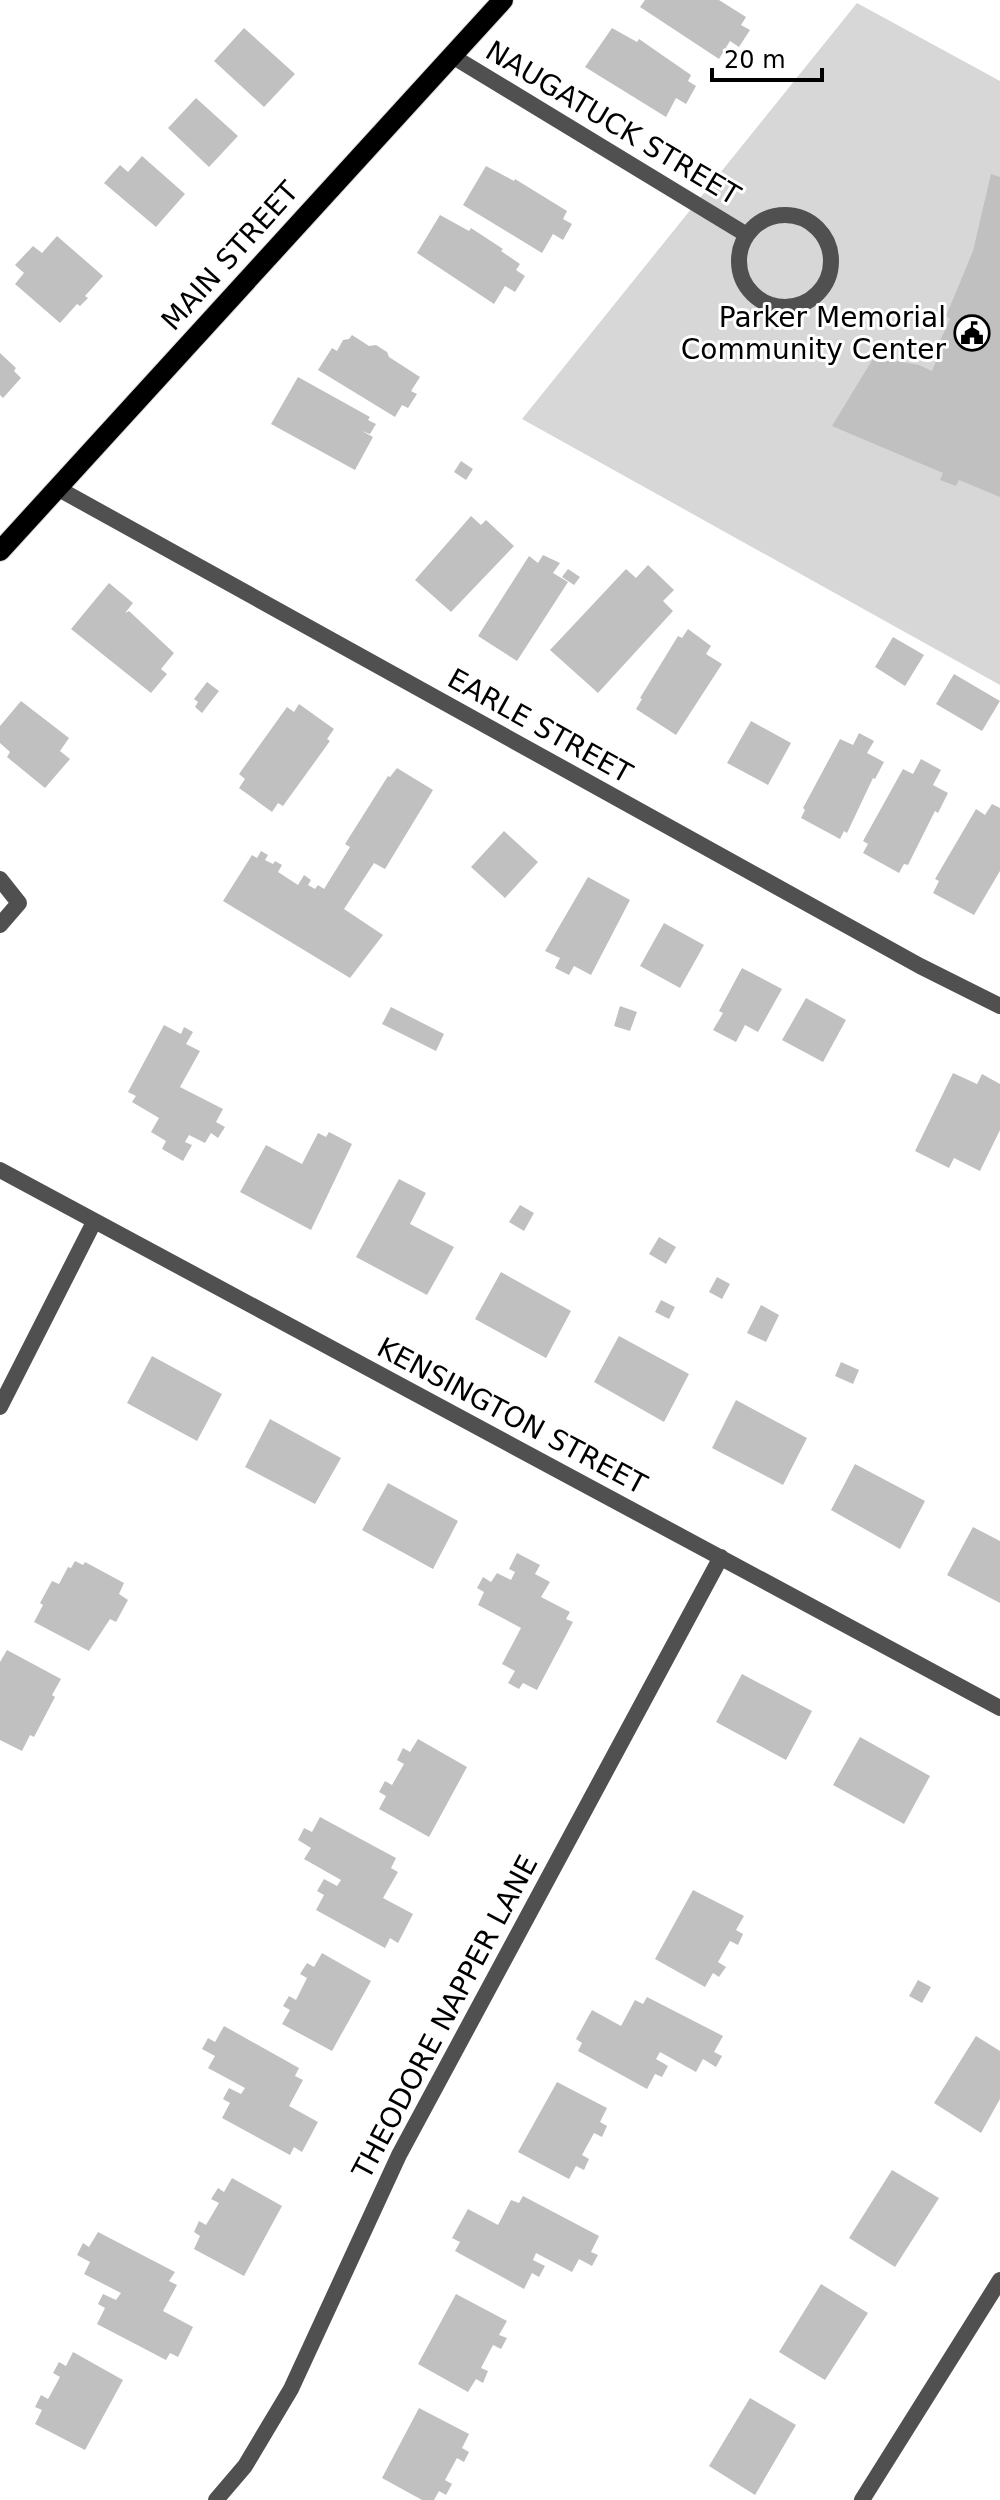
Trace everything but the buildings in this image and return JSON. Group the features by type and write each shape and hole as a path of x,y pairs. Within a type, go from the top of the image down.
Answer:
{"main road":[{"name":"MAIN STREET","path":"0,551 503,0"}],"street":[{"name":"NAUGATUCK STREET","path":"452,56 747,235"},
{"name":"NAUGATUCK STREET","path":"781,215 810,222 822,233 832,261 823,289 811,300 782,308 754,296 740,270 739,254 747,235 766,219 781,215"},
{"name":"EARLE STREET","path":"57,488 893,951 1000,1006"},
{"path":"0,879 19,903 0,925"},
{"name":"KENSINGTON STREET","path":"0,1170 1000,1708"},
{"path":"0,1407 94,1222"},
{"name":"THEODORE NAPPER LANE","path":"216,2500 245,2466 291,2389 399,2155 721,1557"},
{"path":"862,2500 1000,2280"}],"shaded area":[{"path":"857,3 1000,81 1000,685 522,419"}],"place":[{"name":"Parker Memorial Community Center","path":"972,333"}]}
